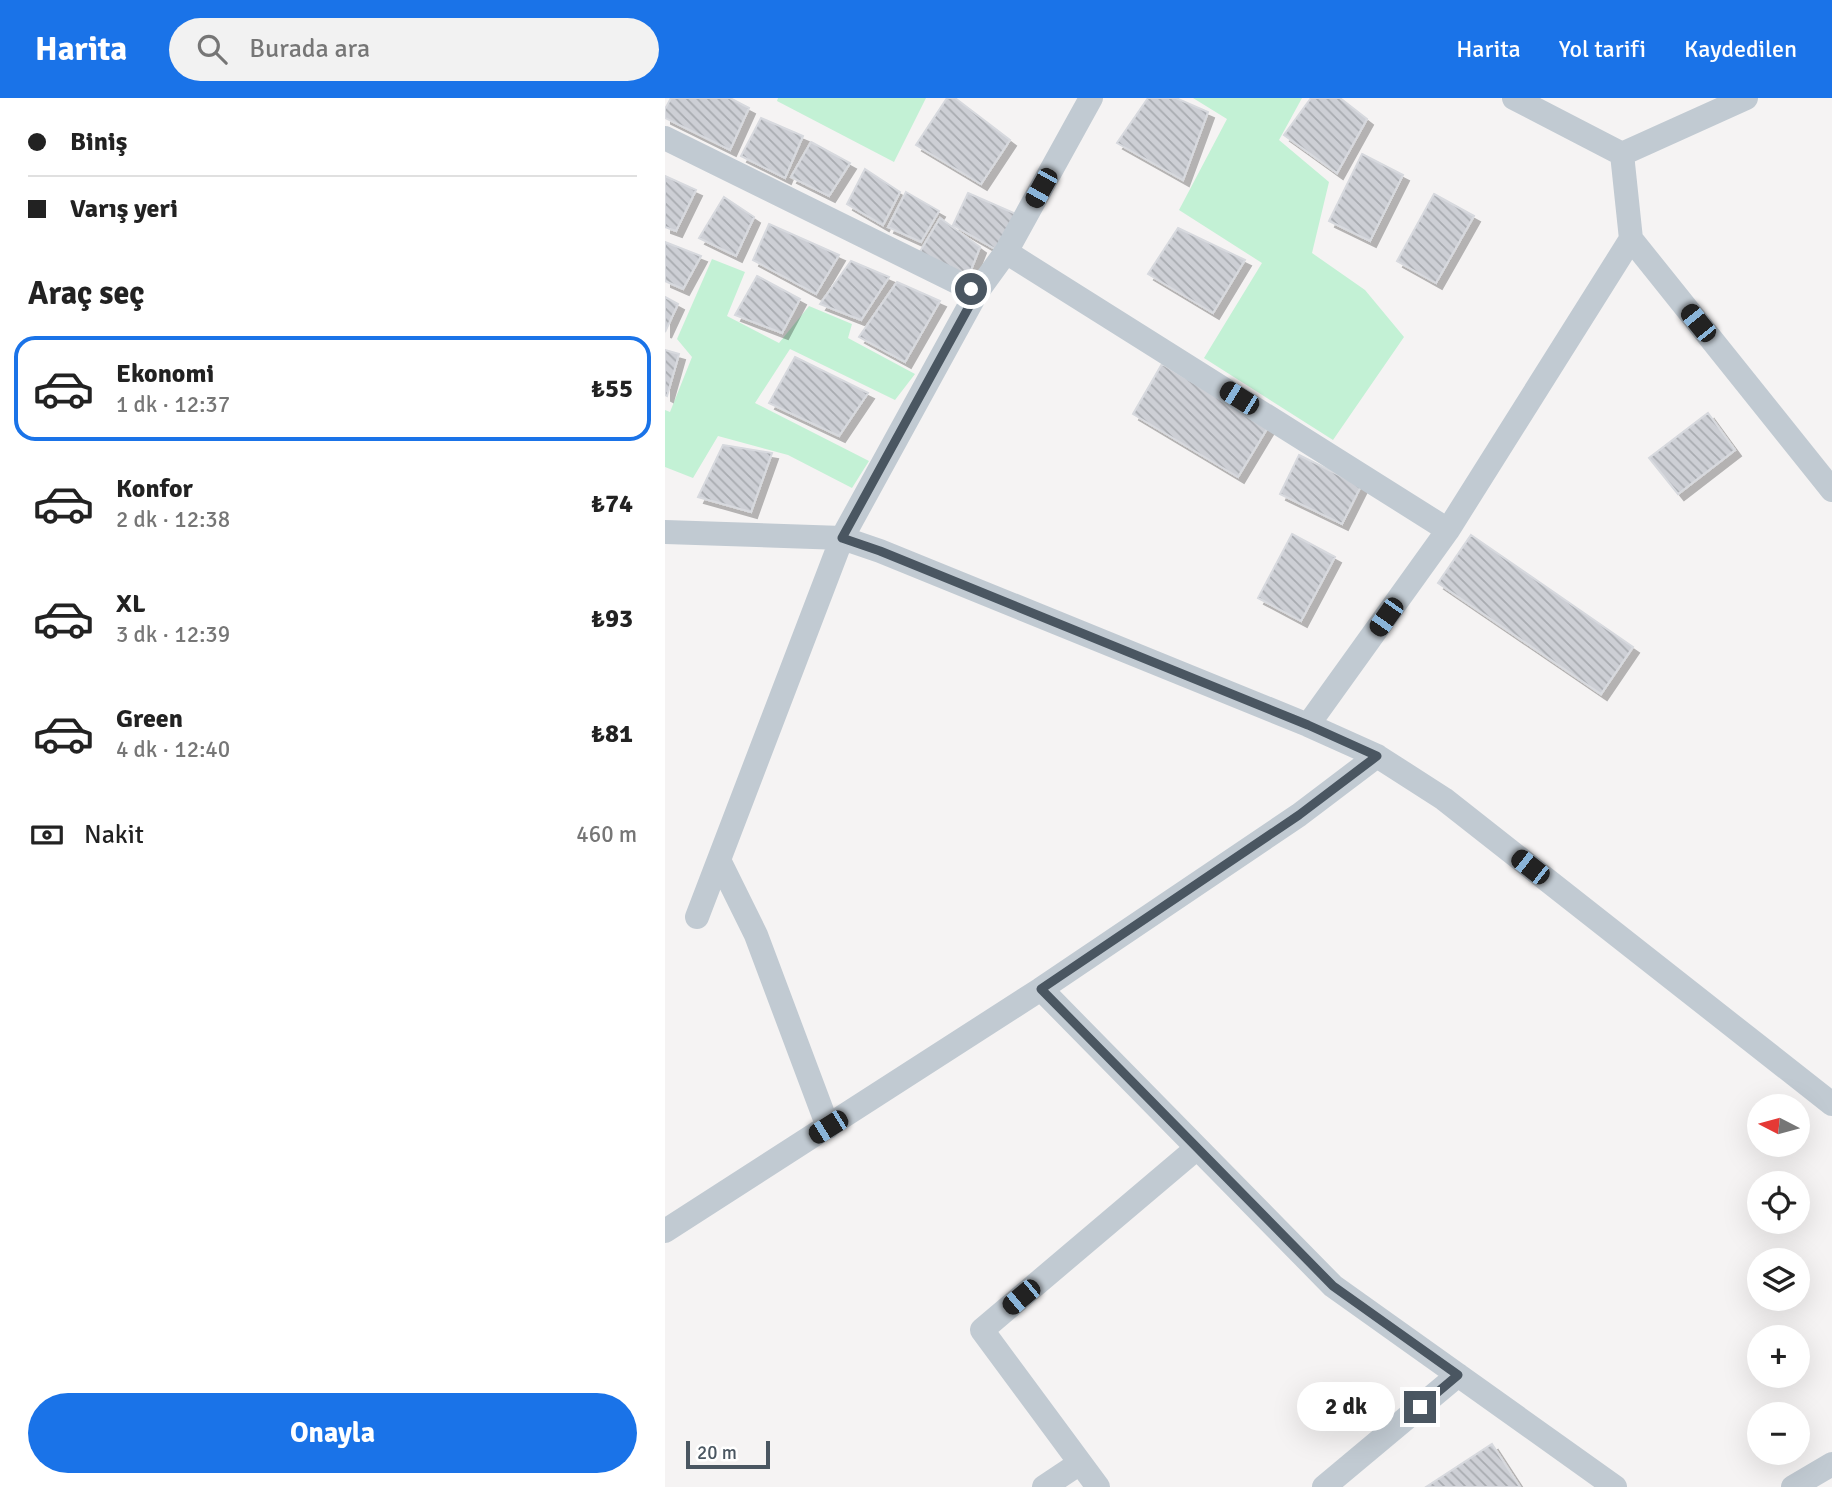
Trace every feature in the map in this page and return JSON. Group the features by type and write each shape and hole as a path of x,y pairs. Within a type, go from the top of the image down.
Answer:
{"street":[{"path":"1514,98 1622,153"},
{"path":"1622,153 1746,98"},
{"path":"697,917 842,538 977,292 1006,252 1087,99"},
{"path":"665,138 977,292"},
{"path":"1622,153 1632,239 1832,490"},
{"path":"1308,725 1448,530 1632,239"},
{"path":"1006,252 1448,530"},
{"path":"665,531 842,538 1308,725 1377,756 1444,799 1832,1104"},
{"path":"665,1231 1041,989 1299,815 1377,756"},
{"path":"719,860 757,935 828,1127"},
{"path":"1041,989 1333,1286 1615,1487"},
{"path":"1098,1487 982,1330 1198,1148"},
{"path":"1324,1487 1458,1375"},
{"path":"1044,1487 1080,1463"},
{"path":"1793,1487 1832,1464"}],"green space":[{"path":"778,98 926,98 894,162 777,101"},
{"path":"1193,98 1302,98 1279,140 1329,182 1312,253 1365,290 1404,337 1333,440 1204,358 1262,263 1179,210 1227,119"},
{"path":"712,259 745,272 727,316 779,343 809,306 852,324 848,338 915,374 895,400 790,349 755,403 869,461 852,488 788,455 718,436 693,478 665,467 665,410 670,412 692,357 677,339"}],"building":[{"path":"671,98 730,98 749,108 730,150 665,118 665,109"},
{"path":"947,98 955,98 1010,140 981,184 916,145"},
{"path":"1148,98 1176,98 1208,112 1183,180 1117,143"},
{"path":"1311,98 1340,98 1367,119 1337,173 1284,135"},
{"path":"761,118 803,136 785,178 741,156"},
{"path":"811,142 850,163 829,196 791,177"},
{"path":"1362,154 1403,175 1370,241 1329,221"},
{"path":"865,169 900,192 883,225 847,204"},
{"path":"665,176 696,190 676,231 665,227"},
{"path":"906,192 939,211 921,242 888,227"},
{"path":"968,193 1016,214 997,250 953,225"},
{"path":"1434,194 1474,216 1436,283 1397,261"},
{"path":"724,197 754,217 736,256 699,238"},
{"path":"940,218 980,247 967,280 918,255"},
{"path":"769,224 839,255 816,294 753,260"},
{"path":"1178,228 1245,260 1213,313 1148,274"},
{"path":"665,242 701,256 683,289 665,281"},
{"path":"851,261 889,277 861,320 820,304"},
{"path":"757,276 800,299 782,333 735,315"},
{"path":"897,282 940,301 905,362 859,337"},
{"path":"665,297 678,304 665,332"},
{"path":"665,350 679,354 667,396 665,395"},
{"path":"795,357 868,393 839,436 769,403"},
{"path":"1162,364 1268,427 1238,477 1133,414"},
{"path":"1708,413 1735,450 1678,494 1649,458"},
{"path":"723,445 772,453 751,512 698,497"},
{"path":"1299,455 1361,486 1342,524 1280,494"},
{"path":"1292,534 1335,557 1301,621 1258,598"},
{"path":"1471,535 1633,647 1601,694 1438,583"},
{"path":"1492,1444 1520,1487 1426,1487"}],"route":[{"path":"971,289 977,292 842,538 1308,725 1377,756 1299,815 1041,989 1333,1286 1458,1375 1420,1407"}]}
